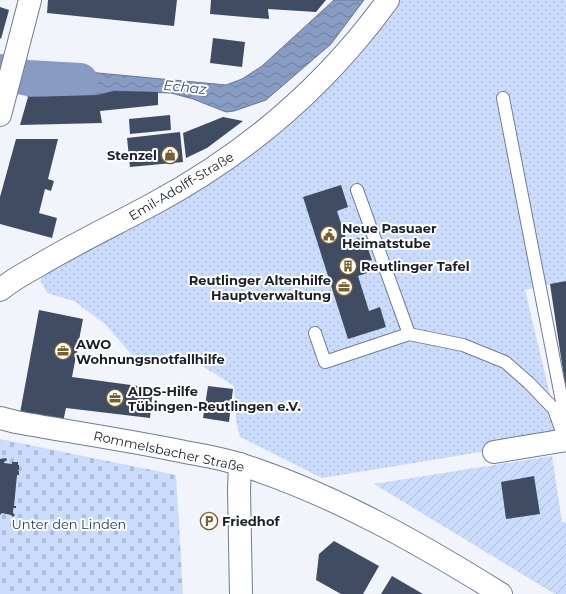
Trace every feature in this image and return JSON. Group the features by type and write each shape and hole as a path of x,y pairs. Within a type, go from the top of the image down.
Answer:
{"street":[{"path":"0,115 18,51 30,0"},
{"name":"Emil-Adolff-Straße","path":"0,290 10,282 71,246 176,192 244,148 282,116 323,78 358,39 388,0"},
{"name":"Rommelsbacher Straße","path":"0,418 24,424 149,445 240,464 293,483 361,514 431,551 501,594"},
{"path":"494,452 566,434"},
{"path":"240,464 241,594"}],"lane":[{"path":"503,98 566,434"},
{"path":"357,190 409,334"},
{"path":"315,333 325,362 409,334 463,345 504,362 529,383 554,409 566,434"}],"green space":[{"path":"388,0 566,0 566,281 525,290 560,437 493,450 322,478 240,437 236,421 234,386 185,355 161,359 132,355 105,324 74,301 47,293 40,280 71,246 222,163"},
{"name":"Unter den Linden","path":"0,439 176,475 183,594 0,594"},
{"path":"552,456 562,522 566,522 566,594 555,594 374,484"}],"water":[{"path":"334,0 364,0 331,44 266,100 234,111 226,112 193,99 171,93 114,91 98,95 28,97 27,95 34,65 66,70 226,85 242,79 262,66"}],"building":[{"path":"48,0 177,0 174,26 47,13"},
{"path":"211,0 326,0 316,12 268,9 269,19 210,14"},
{"path":"0,7 9,10 1,39 0,38"},
{"path":"213,38 245,42 242,67 210,63"},
{"path":"114,91 158,92 158,105 100,111 102,123 20,125 28,97 98,95"},
{"path":"170,115 171,130 130,134 129,119"},
{"path":"223,117 243,121 207,148 186,158 183,133"},
{"path":"180,132 183,162 130,167 127,138"},
{"path":"16,139 58,139 48,179 54,181 51,191 45,189 39,213 57,218 52,238 0,224 0,197"},
{"name":"Reutlinger Tafel","path":"341,185 348,207 337,211 347,242 362,237 366,250 368,249 372,260 369,261 373,271 358,276 369,311 380,307 386,327 348,339 303,197"},
{"path":"566,281 566,383 565,384 550,284"},
{"path":"39,310 83,319 72,377 153,388 150,418 66,408 63,422 20,413"},
{"path":"208,386 233,389 229,422 203,418"},
{"path":"6,458 7,460 4,463 12,464 12,462 18,462 19,465 19,470 17,471 19,471 19,475 17,475 14,506 16,506 16,508 13,508 13,513 15,515 13,517 2,513 0,515 0,459"},
{"path":"534,476 540,514 506,519 501,482"},
{"path":"334,541 379,566 363,594 341,594 316,580 319,554"},
{"path":"392,576 423,594 381,594"}],"waterway":[{"name":"Echaz","path":"0,72 28,78 80,81"}],"place":[{"name":"Stenzel","path":"170,155"},
{"name":"Neue Pasuaer Heimatstube","path":"329,235"},
{"name":"Reutlinger Tafel","path":"348,266"},
{"name":"Reutlinger Altenhilfe Hauptverwaltung","path":"344,287"},
{"name":"AWO Wohnungsnotfallhilfe","path":"63,351"},
{"name":"AIDS-Hilfe Tübingen-Reutlingen e.V.","path":"115,398"},
{"name":"Friedhof","path":"209,521"}]}
